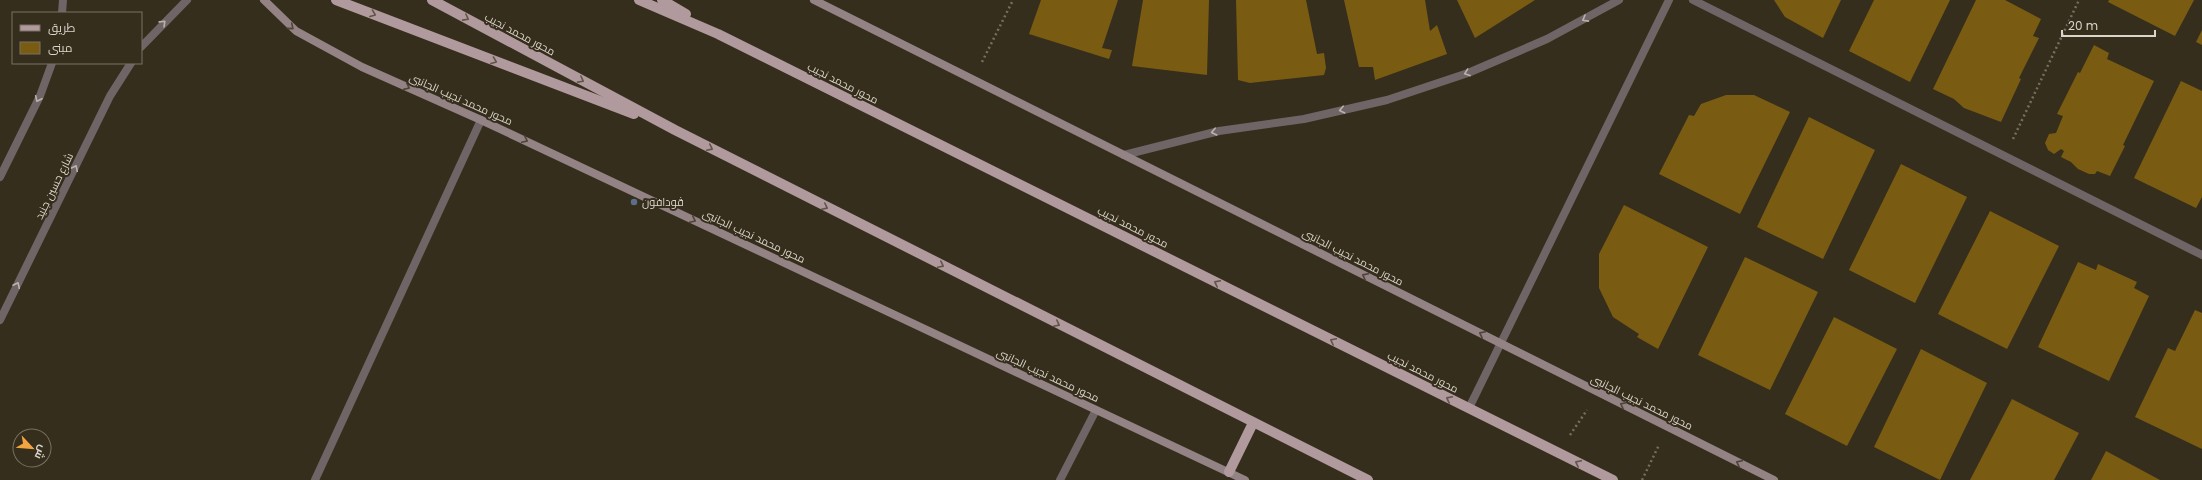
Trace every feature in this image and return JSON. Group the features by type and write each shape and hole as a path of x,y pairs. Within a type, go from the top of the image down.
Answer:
{"main road":[{"path":"336,0 675,130"},
{"name":"محور محمد نجيب","path":"432,0 675,130 1253,424 1368,480"},
{"name":"محور محمد نجيب","path":"640,0 718,34 1613,480"},
{"path":"662,0 718,34"},
{"path":"1229,472 1253,424"}],"street":[{"path":"62,12 63,0"},
{"path":"142,46 187,0"},
{"name":"محور محمد نجيب الجانبى","path":"264,0 296,31 362,67 481,120 1245,480"},
{"name":"محور محمد نجيب الجانبى","path":"814,0 1774,480"},
{"path":"1124,155 1219,131 1304,119 1387,100 1468,73 1540,42 1619,0"},
{"path":"1469,408 1502,344 1669,0"},
{"path":"1692,0 2202,255"},
{"path":"0,177 40,96 52,64"},
{"name":"شارع حسين جنيد","path":"0,320 110,96 130,64"},
{"path":"317,479 481,120"},
{"path":"1060,480 1096,410"}],"path":[{"path":"973,80 1013,0"},
{"path":"2005,156 2079,0"},
{"path":"1558,452 1599,393"},
{"path":"1642,480 1668,427"}],"building":[{"path":"1041,0 1118,0 1102,48 1112,50 1109,59 1029,34"},
{"path":"1143,0 1209,0 1207,75 1132,66"},
{"path":"1236,0 1306,0 1317,54 1324,53 1326,68 1324,75 1250,83 1238,80"},
{"path":"1344,0 1425,0 1430,31 1437,25 1447,54 1375,80 1373,67 1359,67"},
{"path":"1457,0 1535,0 1475,38"},
{"path":"1774,0 1841,0 1823,38 1785,17"},
{"path":"1874,0 1950,0 1910,82 1849,51"},
{"path":"1976,0 2005,0 2041,19 2033,36 2039,38 2019,78 2021,79 2001,122 1964,108 1954,99 1933,89"},
{"path":"2109,0 2194,0 2175,36 2108,2"},
{"path":"2202,30 2202,45 2196,42"},
{"path":"2094,45 2109,53 2107,59 2154,81 2123,145 2125,146 2110,176 2097,171 2095,174 2089,174 2078,169 2071,162 2061,157 2064,151 2061,149 2054,154 2048,150 2045,143 2049,134 2056,133 2063,116 2057,114 2078,72 2080,73"},
{"path":"2181,81 2202,91 2202,197 2196,208 2134,178"},
{"path":"1726,95 1754,95 1790,112 1740,214 1659,174 1689,115 1694,116 1701,104"},
{"path":"1809,117 1875,150 1823,259 1757,227"},
{"path":"1901,164 1967,197 1915,303 1849,270"},
{"path":"1624,205 1708,247 1658,349 1637,337 1639,334 1613,317 1599,288 1599,254"},
{"path":"1990,211 2059,246 2007,349 1938,314"},
{"path":"1745,257 1818,292 1770,390 1698,355"},
{"path":"2078,262 2096,270 2098,264 2137,282 2134,288 2149,296 2109,381 2038,347"},
{"path":"2195,310 2202,313 2202,449 2135,417 2168,348 2175,351"},
{"path":"1834,317 1897,349 1847,446 1785,414"},
{"path":"1921,349 1987,383 1940,480 1874,447"},
{"path":"2012,399 2079,433 2054,480 1970,480"},
{"path":"2106,451 2160,480 2091,480"}],"place":[{"name":"ڤودافون","path":"634,202"}]}
